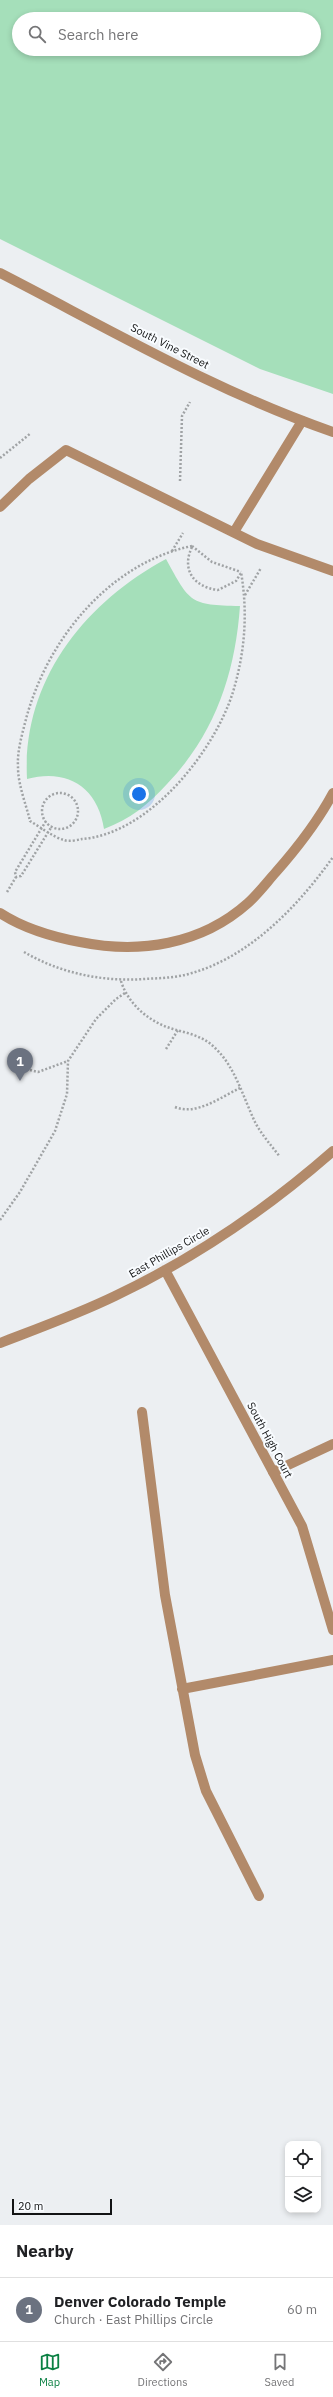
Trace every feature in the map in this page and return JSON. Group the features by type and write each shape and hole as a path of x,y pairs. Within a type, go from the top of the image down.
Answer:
{"street":[{"name":"South Vine Street","path":"0,273 222,386 302,421 333,432"},
{"path":"234,532 302,421"},
{"path":"0,508 29,479 66,450 271,549 333,571"},
{"path":"0,913 32,928 64,939 96,945 130,948 154,946 184,939 222,922 248,903 291,855 313,826 333,793"},
{"name":"East Phillips Circle","path":"0,1343 80,1312 165,1270 268,1204 333,1151"},
{"name":"South High Court","path":"165,1270 302,1526 333,1630"},
{"path":"142,1412 166,1594 195,1755 206,1791 259,1896"},
{"path":"273,1472 333,1444"},
{"path":"182,1689 333,1660"}],"path":[{"path":"172,551 185,530 180,490 182,416 190,402"},
{"path":"0,458 31,433"},
{"path":"192,546 172,551 142,564 103,592 70,628 54,651 30,703 18,750 18,768 30,820 65,841 106,836 122,829 136,820 159,801 195,762 216,730 233,692 244,645 246,626 245,595 241,572"},
{"path":"192,546 212,562 241,572"},
{"path":"192,546 188,556 188,567 192,577 199,585 218,590 236,581 241,572"},
{"path":"245,595 271,549"},
{"path":"61,793 73,798 77,806 76,819 65,828 52,826 46,821 42,809 48,797 61,793"},
{"path":"46,821 15,872 16,877 22,876 52,826"},
{"path":"121,981 125,993 138,1008 162,1024 200,1037 214,1046 225,1060 240,1088 255,1122 280,1157"},
{"path":"0,1220 20,1192 55,1131 67,1094 68,1062 96,1019 116,998 125,993"},
{"path":"166,1049 178,1030"},
{"path":"30,1070 38,1072 68,1062"},
{"path":"175,1107 182,1110 195,1109 240,1088"}],"green space":[{"path":"0,0 333,0 333,394 260,369 0,239"},
{"path":"166,559 181,585 193,599 211,604 240,606 233,655 220,702 198,745 184,765 146,805 122,821 104,829 101,814 95,802 88,792 78,784 55,776 42,776 27,779 28,744 35,710 47,679 64,650 84,623 109,599 136,577"}],"place":[{"name":"Denver Colorado Temple","path":"20,1081"}]}
